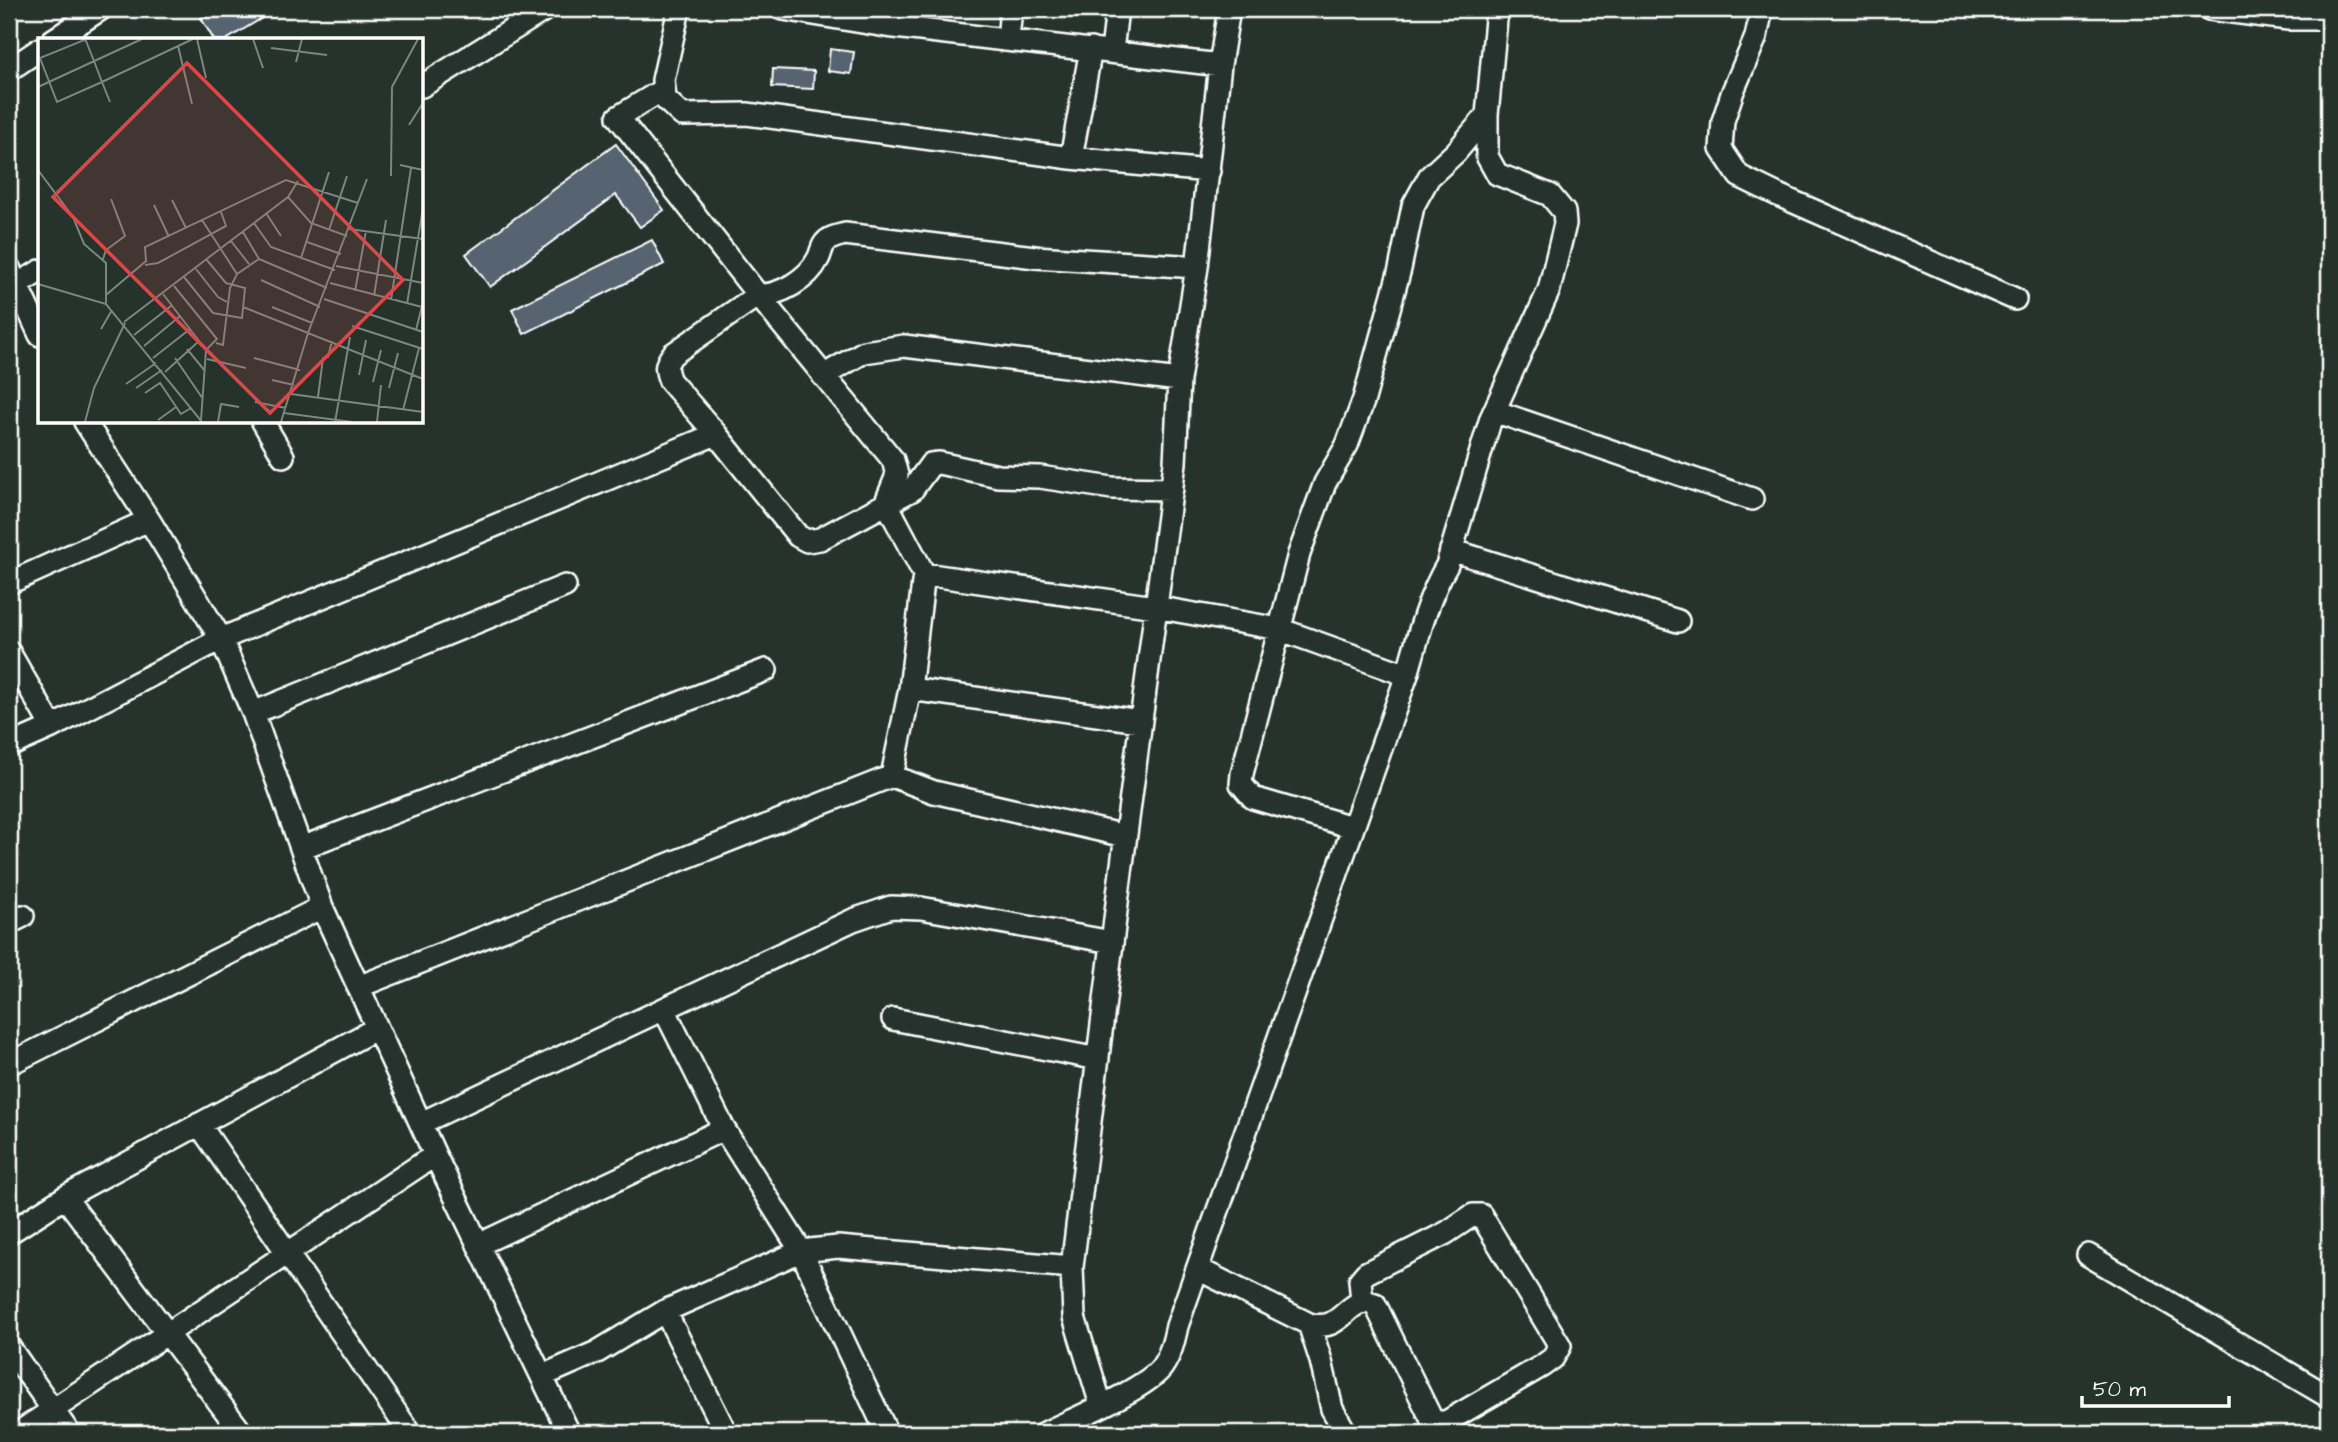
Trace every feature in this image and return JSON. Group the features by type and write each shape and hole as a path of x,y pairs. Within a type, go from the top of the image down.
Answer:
{"street":[{"path":"57,38 101,9"},
{"path":"424,85 546,9"},
{"path":"679,9 663,80 665,99 682,115 747,114 1071,158 1209,171"},
{"path":"783,9 887,17 1008,39 1220,65"},
{"path":"1008,39 1011,9"},
{"path":"1112,51 1117,9"},
{"path":"1101,1405 1074,1317 1072,1267 1125,836 1175,463 1179,380 1198,267 1220,65 1229,9"},
{"path":"1045,1433 1150,1381 1171,1351 1177,1326 1407,675 1434,586 1447,565 1494,411 1549,290 1565,224 1564,212 1550,195 1497,174 1487,156 1487,115 1497,9"},
{"path":"1762,9 1756,37 1732,92 1723,121 1721,149 1739,176 2015,299"},
{"path":"2209,9 2288,19 2329,19"},
{"path":"1071,158 1091,49"},
{"path":"9,70 38,50"},
{"path":"664,89 618,117 758,295 893,460 897,475 886,502 924,574 911,689 892,776"},
{"path":"1352,827 1253,798 1241,784 1242,774 1299,554 1325,483 1347,445 1364,398 1400,269 1413,206 1429,177 1456,152 1487,115"},
{"path":"1171,489 1112,488 1040,477 998,476 939,463 930,464 912,490 820,539 807,541 798,536 716,433 670,382 666,363 673,354 758,295 769,296 781,292 810,271 819,259 824,244 833,237 845,234 1035,257 1198,267"},
{"path":"38,271 13,277 38,331"},
{"path":"823,376 864,352 904,346 1179,380"},
{"path":"1494,411 1752,499"},
{"path":"86,424 149,520 221,639 253,713 323,907 435,1155 542,1376 564,1431"},
{"path":"264,424 283,456"},
{"path":"9,746 52,727 221,639 716,433"},
{"path":"9,583 149,520"},
{"path":"1451,550 1678,621"},
{"path":"924,574 1155,607 1279,629 1407,675"},
{"path":"253,713 565,586"},
{"path":"9,652 52,727"},
{"path":"301,848 766,670"},
{"path":"911,689 1140,720"},
{"path":"358,987 892,776 934,792 1125,836"},
{"path":"11,1058 323,907"},
{"path":"421,1123 853,920 891,907 921,908 1112,942"},
{"path":"664,1009 724,1129 801,1251 887,1433"},
{"path":"892,1019 1098,1059"},
{"path":"9,1233 65,1197 377,1028"},
{"path":"200,1124 410,1433"},
{"path":"478,1245 724,1129"},
{"path":"18,1433 435,1155"},
{"path":"65,1197 242,1433"},
{"path":"1198,1269 1320,1327 1329,1325 1362,1301 1376,1304 1436,1428 1542,1366 1553,1358 1560,1346 1481,1215 1474,1215 1446,1233 1366,1273 1360,1280 1362,1301"},
{"path":"542,1376 597,1352 665,1311 801,1251 838,1247 1072,1267"},
{"path":"2088,1255 2329,1397"},
{"path":"665,1311 726,1433"},
{"path":"1309,1324 1332,1409 1346,1433"},
{"path":"9,1347 69,1433"}],"building":[{"path":"215,9 277,9 229,38 213,38 201,18"},
{"path":"830,49 854,52 851,74 828,71"},
{"path":"773,69 814,71 813,89 772,87"},
{"path":"616,144 664,210 640,227 616,195 490,287 466,254"},
{"path":"652,240 664,264 524,334 512,309"}]}
